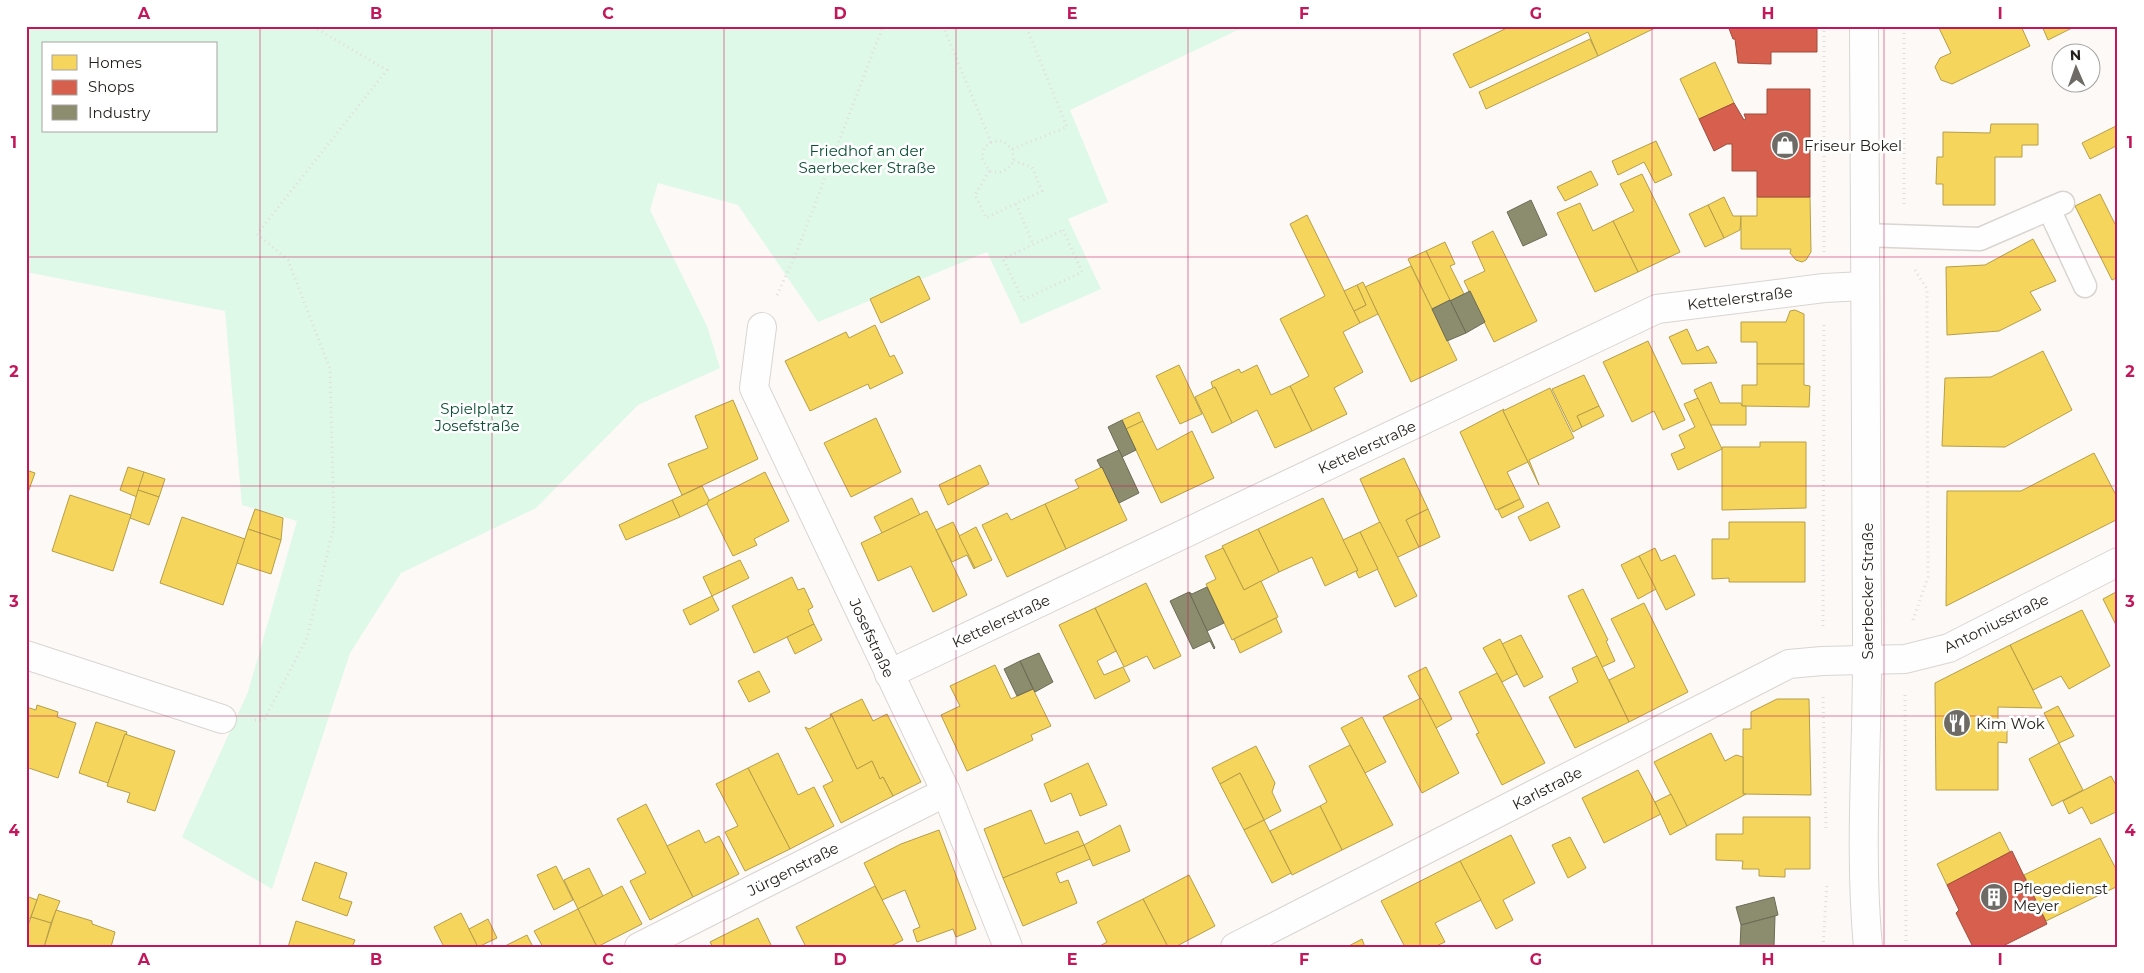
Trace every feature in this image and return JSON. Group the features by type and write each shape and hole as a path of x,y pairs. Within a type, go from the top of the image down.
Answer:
{"street":[{"name":"Saerbecker Straße","path":"1864,26 1867,661 1864,900 1868,947"},
{"name":"Kettelerstraße","path":"889,674 1657,309 1824,288 1864,286"},
{"name":"Josefstraße","path":"762,328 754,388 946,792 1008,947"},
{"name":"Antoniusstraße","path":"1867,661 1905,659 1949,648 2118,562"},
{"path":"26,655 222,719"},
{"name":"Karlstraße","path":"1235,947 1789,664 1822,661 1867,661"},
{"name":"Jürgenstraße","path":"640,947 946,792"}],"lane":[{"path":"1864,235 1980,239 2056,206 2085,286"}],"path":[{"path":"222,719 264,720 307,638 334,526 330,369 288,260 257,234 387,70 312,26"},
{"path":"762,328 796,254 883,26"},
{"path":"943,26 991,142"},
{"path":"1012,149 1067,126 1026,26"},
{"path":"1824,26 1822,661 1826,835"},
{"path":"1904,26 1904,253 1927,290 1928,577 1908,634 1905,659 1906,947"},
{"path":"1003,141 1012,149 1014,161 1004,171 997,173 989,171 982,158 984,148 991,142 1003,141"},
{"path":"989,171 975,195 986,218 1042,191 1032,167 1014,161"},
{"path":"1016,204 1034,245"},
{"path":"1063,230 1082,272 1023,300 1003,259 1034,245 1063,230"},
{"path":"1823,947 1827,874"}],"green space":[{"path":"26,26 1246,26 1070,110 1108,202 1068,219 1101,289 1021,324 987,252 818,322 738,205 658,183 650,210 707,326 720,368 638,405 536,508 401,573 350,653 272,889 182,837 248,692 297,521 242,505 225,311 26,272"}],"building: Homes":[{"path":"1511,26 1659,26 1598,56 1588,32 1470,88 1453,54"},
{"path":"1938,26 2021,26 2030,46 1952,84 1941,80 1935,67 1940,58 1951,53"},
{"path":"2042,26 2076,26 2048,40"},
{"path":"1590,39 1598,56 1486,109 1479,92"},
{"path":"1715,62 1734,103 1699,119 1680,79"},
{"path":"1991,124 2038,124 2038,145 2022,145 2022,157 1995,157 1995,205 1943,205 1943,184 1936,184 1937,157 1943,157 1943,132 1990,133"},
{"path":"2118,125 2118,145 2090,159 2082,143"},
{"path":"1656,141 1672,175 1655,183 1644,162 1618,175 1612,161"},
{"path":"1591,171 1598,185 1565,201 1557,187"},
{"path":"1642,174 1680,252 1638,272 1613,221 1634,211 1620,184"},
{"path":"2100,194 2118,230 2118,277 2112,280 2075,206"},
{"path":"1724,197 1733,216 1741,216 1740,230 1724,238 1708,205"},
{"path":"1757,197 1810,197 1811,252 1806,260 1802,262 1796,260 1790,253 1791,249 1741,249 1741,216 1757,216"},
{"path":"1580,203 1593,231 1613,221 1638,272 1595,292 1557,213"},
{"path":"1708,205 1724,238 1705,247 1689,214"},
{"path":"1307,215 1360,323 1343,332 1363,372 1334,388 1347,414 1312,431 1290,386 1309,376 1280,319 1325,296 1290,224"},
{"path":"1493,231 1537,321 1494,342 1464,281 1485,271 1472,242"},
{"path":"2033,239 2056,281 2030,292 2041,310 1999,331 1947,335 1946,267 1985,265"},
{"path":"1445,242 1455,264 1450,266 1464,294 1450,301 1426,251"},
{"path":"1426,251 1450,300 1432,309 1408,259"},
{"path":"1411,266 1457,360 1411,382 1365,287"},
{"path":"919,276 930,299 881,323 870,299"},
{"path":"1363,282 1378,314 1360,323 1354,311 1366,305 1357,285"},
{"path":"1357,285 1366,305 1354,311 1344,291"},
{"path":"1795,310 1804,314 1804,364 1757,364 1757,342 1741,342 1741,322 1786,322 1790,311"},
{"path":"875,325 890,357 894,355 903,373 870,389 868,384 810,411 785,361 846,332 849,338"},
{"path":"1687,329 1697,351 1708,346 1717,363 1682,364 1669,337"},
{"path":"1648,341 1685,420 1663,430 1654,411 1632,422 1603,362"},
{"path":"2043,351 2072,410 2005,447 1942,446 1945,378 1991,377"},
{"path":"1757,364 1804,364 1804,385 1810,386 1809,407 1742,406 1742,385 1757,385"},
{"path":"1179,365 1202,414 1180,424 1156,376"},
{"path":"1257,365 1271,395 1290,386 1312,431 1275,448 1257,410 1232,423 1211,382 1239,369 1241,373"},
{"path":"1584,375 1599,406 1577,416 1582,427 1573,432 1552,389"},
{"path":"1711,382 1720,403 1741,403 1742,406 1746,406 1746,425 1710,425 1694,390"},
{"path":"1215,387 1232,423 1212,433 1195,397"},
{"path":"1550,388 1574,438 1529,460 1539,485 1503,411"},
{"path":"1698,398 1722,449 1678,470 1671,454 1685,448 1679,435 1695,427 1684,404"},
{"path":"733,400 758,459 682,495 668,464 708,448 695,416"},
{"path":"1599,406 1604,416 1582,427 1577,416"},
{"path":"1504,409 1503,411 1528,462 1507,472 1520,499 1496,510 1460,432"},
{"path":"1139,412 1143,421 1126,429 1122,420"},
{"path":"876,418 901,472 851,497 824,443"},
{"path":"1143,421 1157,450 1192,431 1214,478 1161,503 1126,429"},
{"path":"1760,442 1806,442 1806,508 1722,510 1722,447 1760,447"},
{"path":"2094,453 2118,499 2118,519 1946,606 1947,491 2021,491"},
{"path":"1404,458 1428,509 1406,520 1419,547 1396,558 1360,479"},
{"path":"980,465 989,484 948,505 939,485"},
{"path":"128,467 144,472 137,497 120,490"},
{"path":"1102,467 1127,520 1066,549 1045,504 1079,488 1075,480"},
{"path":"26,470 35,473 26,498"},
{"path":"144,472 165,479 159,497 138,490"},
{"path":"765,472 789,521 754,539 757,545 733,556 706,502"},
{"path":"702,486 709,500 707,504 680,517 672,500"},
{"path":"138,490 159,497 149,525 130,518"},
{"path":"70,495 131,515 113,571 52,551"},
{"path":"912,498 920,515 882,533 874,517"},
{"path":"1323,498 1358,570 1325,586 1312,557 1279,572 1258,529"},
{"path":"1520,499 1524,507 1502,518 1498,510"},
{"path":"672,500 680,517 626,540 619,525"},
{"path":"1548,502 1560,527 1530,541 1518,517"},
{"path":"1045,504 1066,549 1007,577 982,525 1007,513 1011,520"},
{"path":"255,509 283,518 281,540 248,529"},
{"path":"1428,509 1440,537 1419,547 1406,520"},
{"path":"927,511 967,595 933,612 911,566 878,581 861,543"},
{"path":"182,517 245,539 223,605 160,583"},
{"path":"953,522 974,569 967,555 952,562 936,530"},
{"path":"1380,522 1417,596 1395,607 1360,532"},
{"path":"1729,522 1805,522 1805,582 1729,582 1729,578 1712,579 1712,539 1729,539"},
{"path":"976,527 992,560 975,568 959,536"},
{"path":"248,529 281,540 271,574 237,563"},
{"path":"1258,529 1279,572 1244,590 1222,546"},
{"path":"1360,532 1378,569 1359,578 1356,572 1358,570 1343,540"},
{"path":"1223,548 1244,590 1261,581 1278,617 1232,640 1206,584 1216,579 1205,556"},
{"path":"1655,548 1661,561 1675,555 1695,595 1666,610 1639,556"},
{"path":"1639,556 1656,589 1638,599 1621,565"},
{"path":"740,560 749,578 712,596 703,577"},
{"path":"792,577 798,590 804,588 813,607 808,610 814,624 754,653 732,606"},
{"path":"1146,583 1181,656 1154,669 1147,656 1124,667 1095,608"},
{"path":"1583,589 1608,640 1606,641 1615,661 1602,667 1568,596"},
{"path":"2118,591 2118,629 2103,599"},
{"path":"712,596 719,610 690,625 683,610"},
{"path":"1644,603 1688,692 1629,722 1609,680 1635,667 1611,619"},
{"path":"1095,608 1116,651 1097,661 1104,675 1123,667 1130,681 1095,699 1059,625"},
{"path":"2082,610 2110,666 2069,689 2061,676 2033,690 2010,645"},
{"path":"1276,618 1282,632 1240,653 1234,639"},
{"path":"814,624 822,640 795,654 787,637"},
{"path":"1521,635 1543,677 1524,687 1502,644"},
{"path":"1500,639 1517,674 1502,682 1483,648"},
{"path":"2010,645 2042,708 1998,707 1998,721 2007,722 2007,743 1998,742 1998,790 1936,790 1935,683"},
{"path":"1597,656 1629,722 1575,748 1549,697 1578,682 1572,668"},
{"path":"995,665 1011,699 1033,689 1051,726 1031,735 1033,740 967,771 941,715 960,706 950,686"},
{"path":"1426,667 1452,719 1436,728 1408,676"},
{"path":"759,671 770,692 749,702 738,681"},
{"path":"1497,673 1545,763 1502,785 1476,734 1479,733 1459,692"},
{"path":"1421,698 1459,773 1422,793 1383,717"},
{"path":"862,699 873,721 887,714 921,782 893,796 883,777 880,779 872,761 857,769 831,714"},
{"path":"1777,699 1809,699 1811,795 1743,794 1743,729 1751,729 1751,712"},
{"path":"37,705 58,712 57,717 76,723 58,778 26,767 26,707 36,710"},
{"path":"2058,706 2074,736 2059,743 2044,713"},
{"path":"830,714 857,769 872,761 880,779 883,777 893,796 841,823 823,786 833,781 805,727 809,729 831,717"},
{"path":"1362,717 1386,762 1365,773 1341,728"},
{"path":"96,722 127,732 108,783 79,773"},
{"path":"1711,733 1725,761 1736,755 1743,757 1743,794 1746,794 1687,826 1654,762"},
{"path":"125,734 175,751 155,811 127,802 130,793 107,786"},
{"path":"2059,743 2083,790 2052,806 2029,759"},
{"path":"1350,745 1393,825 1342,850 1320,806 1327,802 1309,766"},
{"path":"1256,746 1275,783 1272,792 1281,811 1264,820 1240,773 1220,784 1212,768"},
{"path":"778,753 798,795 814,787 834,826 790,849 748,768"},
{"path":"1088,763 1107,805 1080,816 1071,793 1051,802 1044,784"},
{"path":"748,768 790,849 745,871 725,832 738,826 716,784"},
{"path":"1638,770 1661,814 1604,843 1582,798"},
{"path":"1240,773 1264,820 1244,830 1220,784"},
{"path":"2111,776 2118,789 2118,811 2091,824 2082,807 2069,814 2063,801"},
{"path":"1671,794 1687,826 1670,835 1655,802"},
{"path":"646,804 693,897 650,920 630,881 646,873 617,819"},
{"path":"1320,806 1342,850 1292,875 1270,831"},
{"path":"1031,810 1045,844 1078,831 1084,845 1003,878 984,829"},
{"path":"1743,817 1810,817 1810,869 1785,869 1785,877 1759,876 1759,869 1742,869 1743,861 1716,860 1716,834 1743,834"},
{"path":"1264,820 1291,873 1272,883 1244,830"},
{"path":"1120,825 1130,851 1093,866 1084,845"},
{"path":"699,830 705,843 719,836 739,874 693,897 667,846"},
{"path":"939,830 976,929 956,937 953,929 917,942 913,930 920,927 905,890 882,900 864,863 901,844"},
{"path":"2000,832 2010,852 1947,885 1937,864"},
{"path":"1511,835 1535,883 1503,900 1513,920 1496,929 1460,861"},
{"path":"1570,837 1586,868 1568,878 1552,845"},
{"path":"2100,838 2118,873 2118,886 2046,921 2024,875"},
{"path":"1084,845 1090,859 1056,873 1060,883 1068,880 1077,903 1023,926 1003,878"},
{"path":"1460,861 1481,900 1435,923 1445,942 1434,947 1405,947 1381,901"},
{"path":"315,862 347,873 339,898 352,902 347,916 302,900"},
{"path":"556,866 573,900 554,910 537,875"},
{"path":"589,868 603,896 578,909 564,880"},
{"path":"1189,875 1215,926 1175,947 1168,947 1143,899"},
{"path":"622,886 642,924 597,947 578,909"},
{"path":"875,886 903,940 889,947 806,947 796,927"},
{"path":"39,894 60,901 51,923 31,917"},
{"path":"26,896 37,900 30,919 26,917"},
{"path":"1143,899 1168,947 1098,947 1107,942 1097,922"},
{"path":"578,909 597,947 543,947 534,931"},
{"path":"56,910 92,921 92,924 115,932 111,947 44,947"},
{"path":"461,913 478,947 444,947 434,927"},
{"path":"31,917 51,923 44,947 26,947 26,931"},
{"path":"758,918 772,947 713,947 710,942"},
{"path":"488,919 497,938 478,947 469,929"},
{"path":"296,921 355,940 352,947 288,947"},
{"path":"527,935 533,947 503,947"},
{"path":"1362,939 1365,947 1347,947"}],"building: Shops":[{"path":"1728,26 1817,26 1817,52 1771,52 1771,64 1738,63 1735,39 1733,39"},
{"path":"1767,89 1810,89 1810,197 1757,197 1757,171 1732,171 1732,144 1727,144 1714,151 1699,119 1734,103 1744,120 1746,119 1744,114 1767,114"},
{"name":"Pflegedienst Meyer","path":"2012,851 2047,924 2001,947 1973,947 1956,913 1959,910 1947,885"}],"building: Industry":[{"path":"1531,200 1547,235 1523,246 1507,212"},
{"path":"1470,291 1485,322 1466,333 1450,301"},
{"path":"1450,300 1466,333 1447,341 1432,309"},
{"path":"1122,420 1136,450 1122,457 1108,427"},
{"path":"1119,450 1139,493 1119,503 1097,460"},
{"path":"1207,587 1224,623 1207,631 1189,592 1192,594"},
{"path":"1189,592 1214,649 1210,641 1193,649 1170,601"},
{"path":"1039,653 1053,682 1035,692 1020,661"},
{"path":"1020,661 1033,689 1017,696 1004,669"},
{"path":"1774,897 1778,915 1741,925 1736,907"},
{"path":"1775,916 1774,947 1740,947 1741,925"}],"place":[{"name":"Friseur Bokel","path":"1785,145"},
{"name":"Kim Wok","path":"1957,723"},
{"name":"Pflegedienst Meyer","path":"1994,897"}],"park label":[{"name":"Friedhof an der Saerbecker Straße","path":"867,158"},
{"name":"Spielplatz Josefstraße","path":"477,416"}]}
